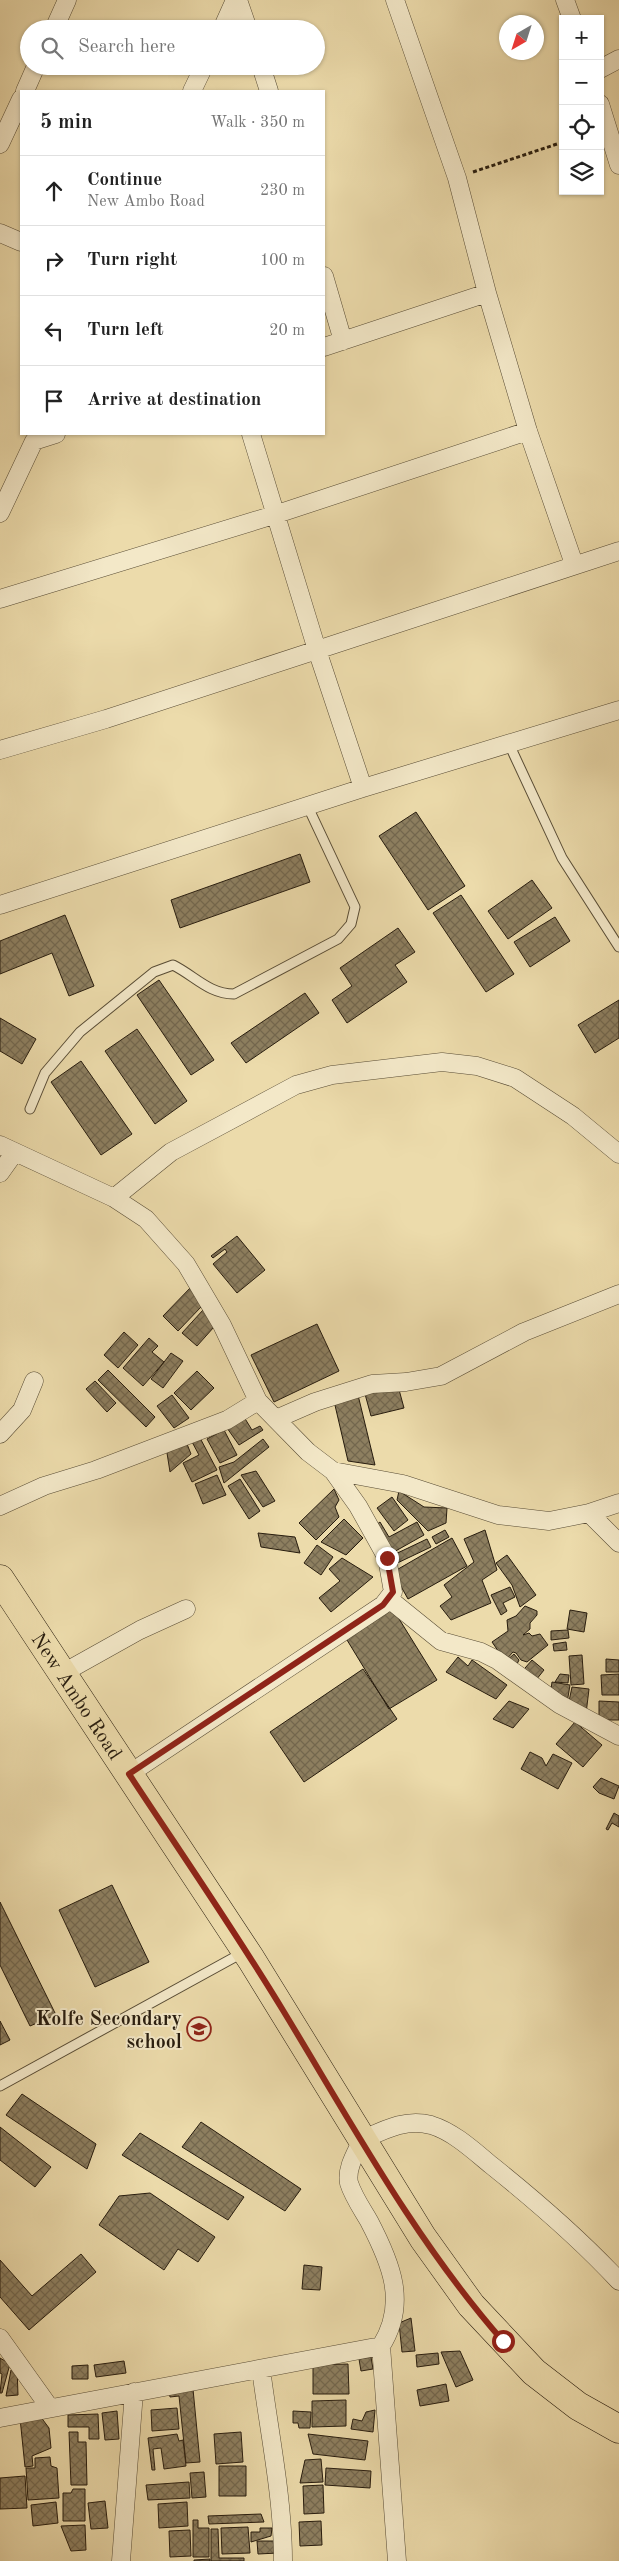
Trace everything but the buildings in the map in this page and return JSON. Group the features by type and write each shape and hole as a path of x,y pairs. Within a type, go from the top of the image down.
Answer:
{"main road":[{"name":"New Ambo Road","path":"0,1578 246,1951 424,2238 471,2305 534,2372 578,2406 619,2430"}],"street":[{"path":"58,20 67,0"},
{"path":"227,20 237,0"},
{"path":"237,0 245,20"},
{"path":"395,0 457,178 487,293 528,431 574,564"},
{"path":"565,0 571,15"},
{"path":"604,67 619,59"},
{"path":"25,90 32,75"},
{"path":"192,90 200,75"},
{"path":"264,75 268,90"},
{"path":"0,144 20,101"},
{"path":"600,105 619,165"},
{"path":"0,232 20,242"},
{"path":"325,279 343,341"},
{"path":"325,347 487,293"},
{"path":"0,599 274,515 528,431"},
{"path":"0,513 36,437 49,435"},
{"path":"251,435 274,515 363,788"},
{"path":"0,750 106,719 574,564 619,551"},
{"path":"0,904 363,788 619,710"},
{"path":"114,1198 171,1152 296,1084 332,1075 442,1062 477,1066 514,1078 573,1116 619,1154"},
{"path":"0,1173 8,1148 114,1198 146,1218 186,1264 222,1325 258,1401 308,1452 333,1472 358,1506 387,1558 393,1592 389,1599 364,1619 129,1774"},
{"path":"276,1419 315,1402 372,1384 406,1382 441,1376 524,1332 619,1294"},
{"path":"0,1434 22,1410 34,1381"},
{"path":"0,1506 44,1486 96,1470 227,1420 258,1401"},
{"path":"333,1472 403,1484 498,1515 549,1521 589,1513 619,1502"},
{"path":"589,1513 619,1543"},
{"path":"389,1599 441,1641 481,1652 497,1660 559,1704 619,1736"},
{"path":"63,1673 140,1630 186,1608"},
{"path":"397,2561 381,2346 390,2332 397,2306 392,2274 382,2248 349,2182 349,2168 362,2140 393,2126 410,2123 432,2125 462,2142 529,2197 599,2259 619,2281"},
{"path":"0,2338 50,2408"},
{"path":"0,2418 381,2346"},
{"path":"261,2369 283,2540 283,2561"},
{"path":"121,2561 134,2392"}],"lane":[{"path":"509,744 562,858 619,947"},
{"path":"30,1109 45,1073 80,1032 154,972 173,966 186,972 210,990 221,994 234,994 338,940 351,924 355,907 308,807"},
{"path":"0,2086 246,1951"}],"path":[{"path":"457,178 559,143"}],"place":[{"name":"Kolfe Secondary school","path":"199,2029"}],"route":[{"path":"387,1558 393,1592 383,1605 296,1665 129,1774 251,1959 424,2238 471,2305 503,2341"}]}
